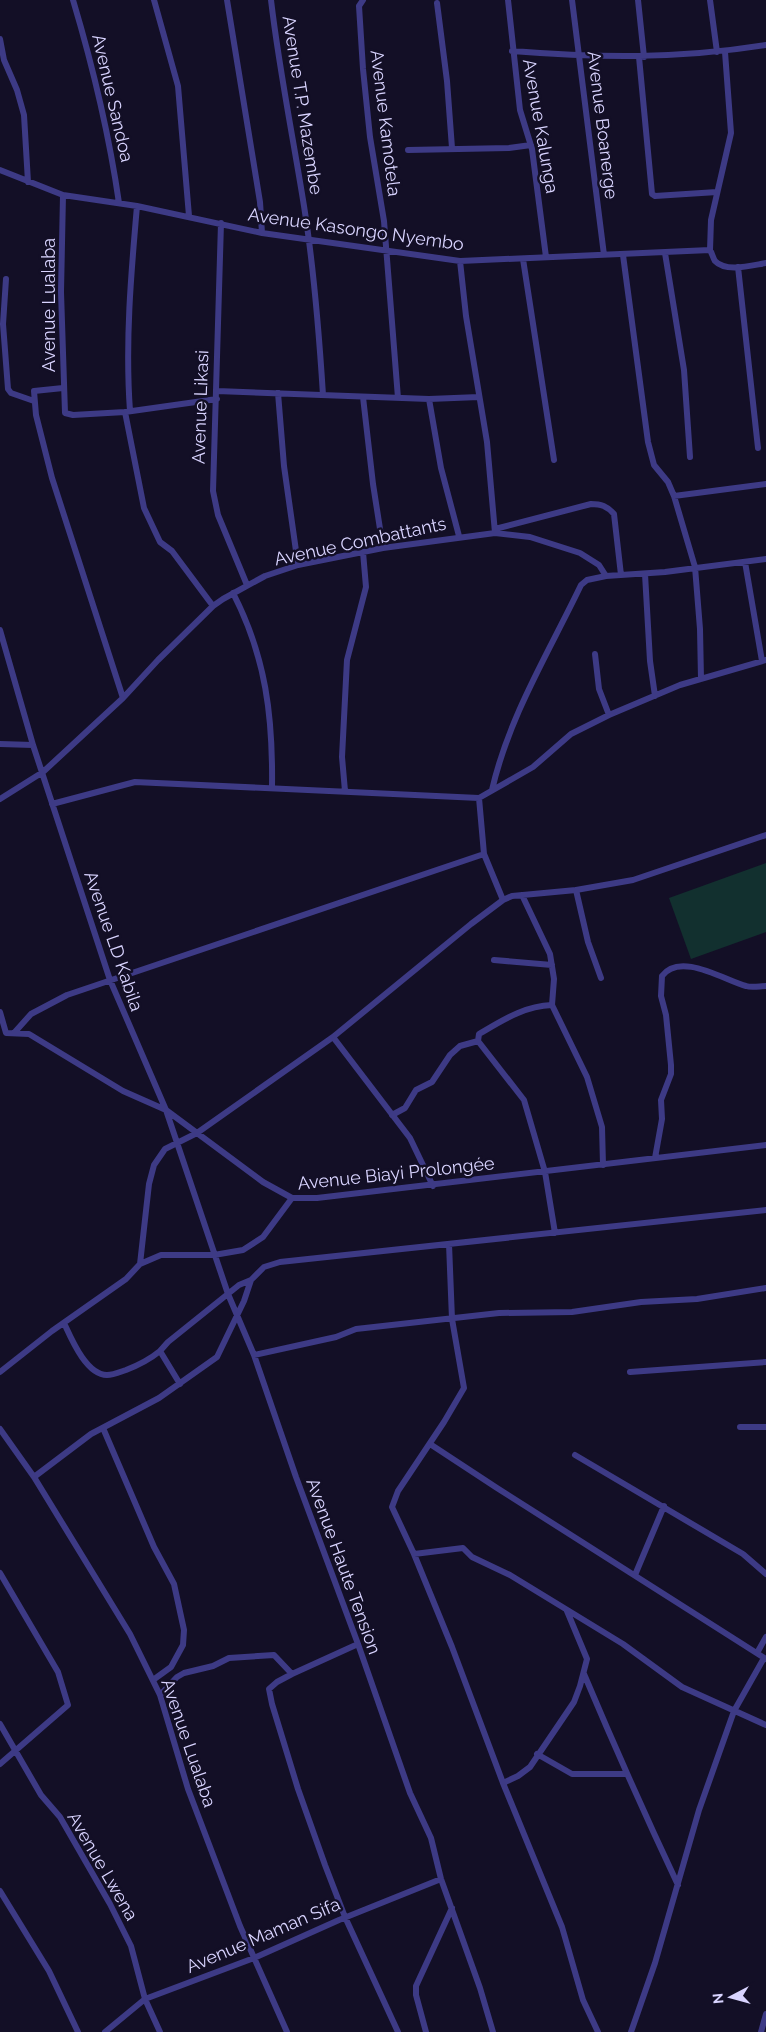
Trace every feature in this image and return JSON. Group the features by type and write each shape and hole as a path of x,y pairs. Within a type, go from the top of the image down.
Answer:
{"street":[{"name":"Avenue Sandoa","path":"73,0 94,67 113,158 119,203"},
{"path":"154,0 178,86 189,216"},
{"path":"227,0 260,202 262,233"},
{"name":"Avenue T.P. Mazembe","path":"271,0 317,305 323,395"},
{"name":"Avenue Kamotela","path":"363,0 360,6 363,69 386,250 398,398"},
{"name":"Avenue Kalunga","path":"508,0 512,51 521,119 531,145 546,257"},
{"name":"Avenue Boanerge","path":"572,0 604,254"},
{"path":"638,0 652,194 655,196 717,192"},
{"path":"710,0 717,52"},
{"path":"437,3 447,81 452,148"},
{"path":"0,39 4,60 17,90 24,115 28,182"},
{"path":"512,51 580,56 641,57 725,52 766,45"},
{"path":"725,52 731,133 711,220 710,250 715,261 722,265 738,267 766,263"},
{"path":"408,150 509,148 531,145"},
{"name":"Avenue Kasongo Nyembo","path":"0,170 63,194 189,216 262,233 460,261 604,254 623,256 710,250"},
{"name":"Avenue Lualaba","path":"63,194 61,292 64,410 66,414 128,411"},
{"path":"137,206 131,290 128,411 144,508 160,542 171,550 213,606"},
{"name":"Avenue Likasi","path":"221,224 217,399 213,478 215,504 221,525 247,586"},
{"path":"665,253 684,370 690,457"},
{"path":"623,256 648,442 654,465 668,482 674,496 695,567 700,628 701,679"},
{"path":"524,259 554,460"},
{"path":"460,261 487,442 495,531 590,504 604,506 614,514 621,575"},
{"path":"738,267 758,448"},
{"path":"6,279 3,324 6,380 11,393 34,401"},
{"path":"63,388 36,390 34,401 52,478 123,698"},
{"path":"217,391 429,400 479,397"},
{"path":"278,394 284,466 298,565"},
{"path":"363,396 372,484 383,548"},
{"path":"128,411 217,399"},
{"path":"429,400 441,468 459,536"},
{"path":"674,496 766,484"},
{"name":"Avenue Combattants","path":"0,799 43,772 123,698 158,660 213,606 247,586 298,565 383,548 495,531 530,537 580,553 599,565 606,576"},
{"path":"345,791 342,757 347,660 366,587 363,552"},
{"path":"492,790 500,754 520,706 535,680 581,584 587,580 606,576 645,574 766,559"},
{"path":"52,804 134,782 479,798 534,767 571,734 655,696 701,679 764,660 745,562"},
{"path":"645,574 650,660 655,696"},
{"path":"233,593 249,626 267,691 272,739 272,788"},
{"name":"Avenue LD Kabila","path":"0,630 52,804 110,980 166,1110"},
{"path":"595,654 599,689 609,716"},
{"path":"0,744 34,745"},
{"path":"479,798 484,854 503,900"},
{"path":"140,1264 149,1184 154,1165 165,1150 197,1133 333,1037 503,900 522,895 576,890 633,880 766,835"},
{"path":"14,1033 31,1014 68,995 484,854"},
{"path":"576,890 588,942 601,978"},
{"path":"522,895 550,954 554,979 552,1005 588,1077 602,1128 603,1165"},
{"path":"494,960 552,965"},
{"path":"655,1158 662,1119 661,1100 671,1074 666,1016 661,996 662,976 672,968 701,968 747,986 766,986"},
{"path":"552,1005 534,1005 510,1016 479,1034 478,1041 524,1100 545,1172 555,1232"},
{"path":"0,1012 6,1033 29,1034 123,1091 166,1110 263,1182 292,1198"},
{"path":"333,1037 410,1138 433,1186"},
{"path":"392,1115 405,1108 416,1090 432,1082 439,1075 450,1054 460,1046 478,1041"},
{"name":"Avenue Haute Tension","path":"166,1110 228,1294 254,1355 410,1792 431,1838 441,1879 493,2032"},
{"name":"Avenue Biayi Prolongée","path":"0,1372 64,1322 126,1279 140,1264 161,1255 214,1255 243,1250 263,1237 292,1198 317,1198 433,1186 766,1146"},
{"path":"64,1322 85,1362 98,1374 106,1375 146,1362 239,1285 251,1280 264,1267 280,1262 766,1210"},
{"path":"449,1244 452,1319 464,1388 393,1500 393,1512 414,1554 452,1647 502,1783 562,1928 583,2000 598,2032"},
{"path":"34,1477 103,1428 159,1398 217,1357 251,1280"},
{"path":"254,1355 336,1337 356,1329 499,1313 572,1312 641,1302 697,1299 766,1288"},
{"path":"160,1352 180,1384"},
{"path":"630,1372 766,1362"},
{"path":"740,1427 766,1427"},
{"path":"103,1428 154,1547 174,1584 184,1630 183,1645 171,1667 153,1680"},
{"name":"Avenue Lualaba","path":"0,1429 34,1477 130,1634 153,1680 160,1695 188,1789 254,1958 287,2032"},
{"path":"430,1444 765,1659 734,1711 698,1810 656,1963 631,2032"},
{"path":"575,1455 743,1554 766,1574"},
{"path":"635,1574 664,1506"},
{"path":"414,1554 463,1548 472,1557 494,1566 623,1644 682,1687 766,1726"},
{"path":"0,1573 58,1672 68,1705 0,1764"},
{"path":"502,1783 518,1776 530,1767 574,1702 584,1674 586,1655 567,1610"},
{"path":"757,1653 766,1637"},
{"path":"358,1644 292,1674 273,1685 269,1689 269,1694 298,1790 345,1917 398,2032"},
{"path":"160,1695 177,1677 184,1673 213,1666 229,1658 274,1655 292,1674"},
{"path":"584,1674 626,1774 678,1885"},
{"name":"Avenue Lwena","path":"0,1724 41,1795 60,1817 110,1904 131,1946 145,1999 160,2032"},
{"path":"537,1754 572,1774 626,1774"},
{"name":"Avenue Maman Sifa","path":"105,2032 145,1999 254,1958 345,1917 441,1879"},
{"path":"0,1890 49,1971 78,2032"},
{"path":"426,2032 416,1995 416,1986 452,1908"},
{"path":"761,2032 766,2014"}],"green space":[{"path":"766,863 766,932 691,959 669,898"}]}
